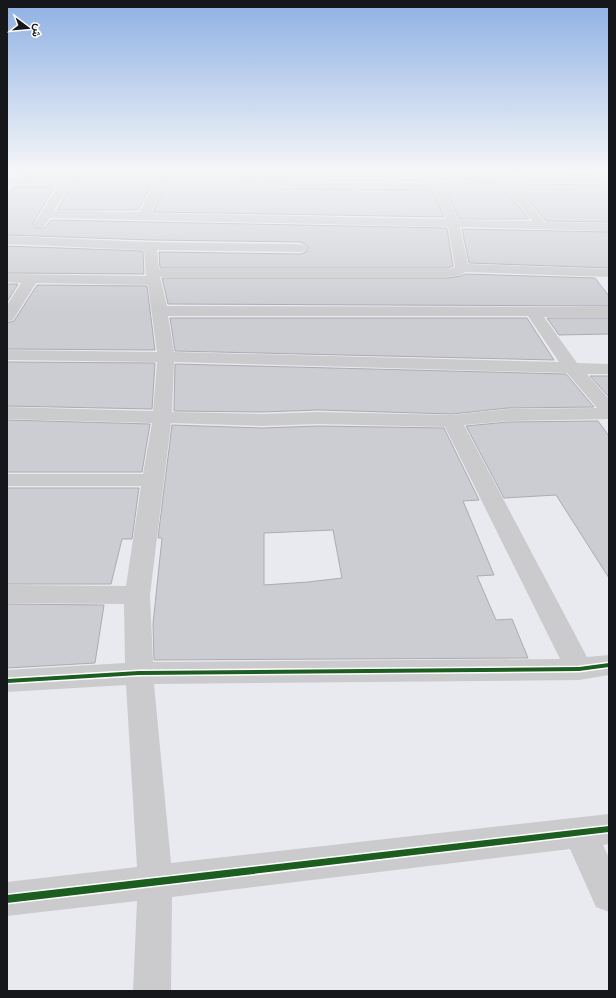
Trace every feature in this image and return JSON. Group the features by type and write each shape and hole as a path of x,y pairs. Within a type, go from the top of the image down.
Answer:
{"street":[{"path":"29,241 45,218"},
{"path":"224,218 609,227"},
{"path":"451,218 462,268"},
{"path":"535,218 541,225"},
{"path":"7,240 150,246 300,248"},
{"path":"150,246 166,357 162,417 137,595 138,672 155,881 152,991"},
{"path":"7,278 31,279 442,273 456,272 462,268 609,273"},
{"path":"7,317 31,279"},
{"path":"160,311 609,312"},
{"path":"532,311 572,368 609,410"},
{"path":"7,355 166,357 609,370"},
{"path":"7,413 262,420 318,418 452,421 508,415 609,413"},
{"path":"452,421 579,669"},
{"path":"7,480 153,480"},
{"path":"7,594 137,595"},
{"path":"7,681 138,672 579,669 609,665"},
{"path":"7,898 594,831 609,895"}],"building":[{"path":"7,218 36,218 33,223 36,228 45,228 51,220 447,228 453,266 448,268 160,268 159,252 300,254 306,252 308,247 300,242 150,240 7,235"},
{"path":"458,218 528,218 529,219 459,219"},
{"path":"543,218 609,218 609,222 546,221"},
{"path":"462,229 609,232 609,268 469,263"},
{"path":"7,246 143,251 144,274 7,273"},
{"path":"465,274 595,278 609,296 609,306 168,304 162,278 448,278"},
{"path":"7,284 18,284 7,302"},
{"path":"37,285 147,286 155,350 7,349 7,323 14,321"},
{"path":"170,318 527,318 554,360 175,351"},
{"path":"547,318 609,318 609,334 559,335"},
{"path":"7,362 155,363 152,409 7,406"},
{"path":"175,364 566,374 594,407 508,408 452,414 318,410 262,412 174,411"},
{"path":"590,376 609,376 609,397"},
{"path":"7,420 150,424 142,472 7,472"},
{"path":"598,421 609,436 609,578 556,495 504,498 466,426 508,422"},
{"path":"172,425 262,428 318,426 444,428 479,500 463,501 494,575 477,576 496,620 512,619 528,658 154,660 153,624 162,538 158,538","holes":["333,530 342,578 264,585 264,533"]},
{"path":"7,488 139,488 132,539 122,539 111,584 7,584"},
{"path":"7,604 104,605 95,663 7,668"}],"cycle path":[{"path":"7,681 139,673 579,669 609,665"},
{"path":"7,899 609,829"}]}
